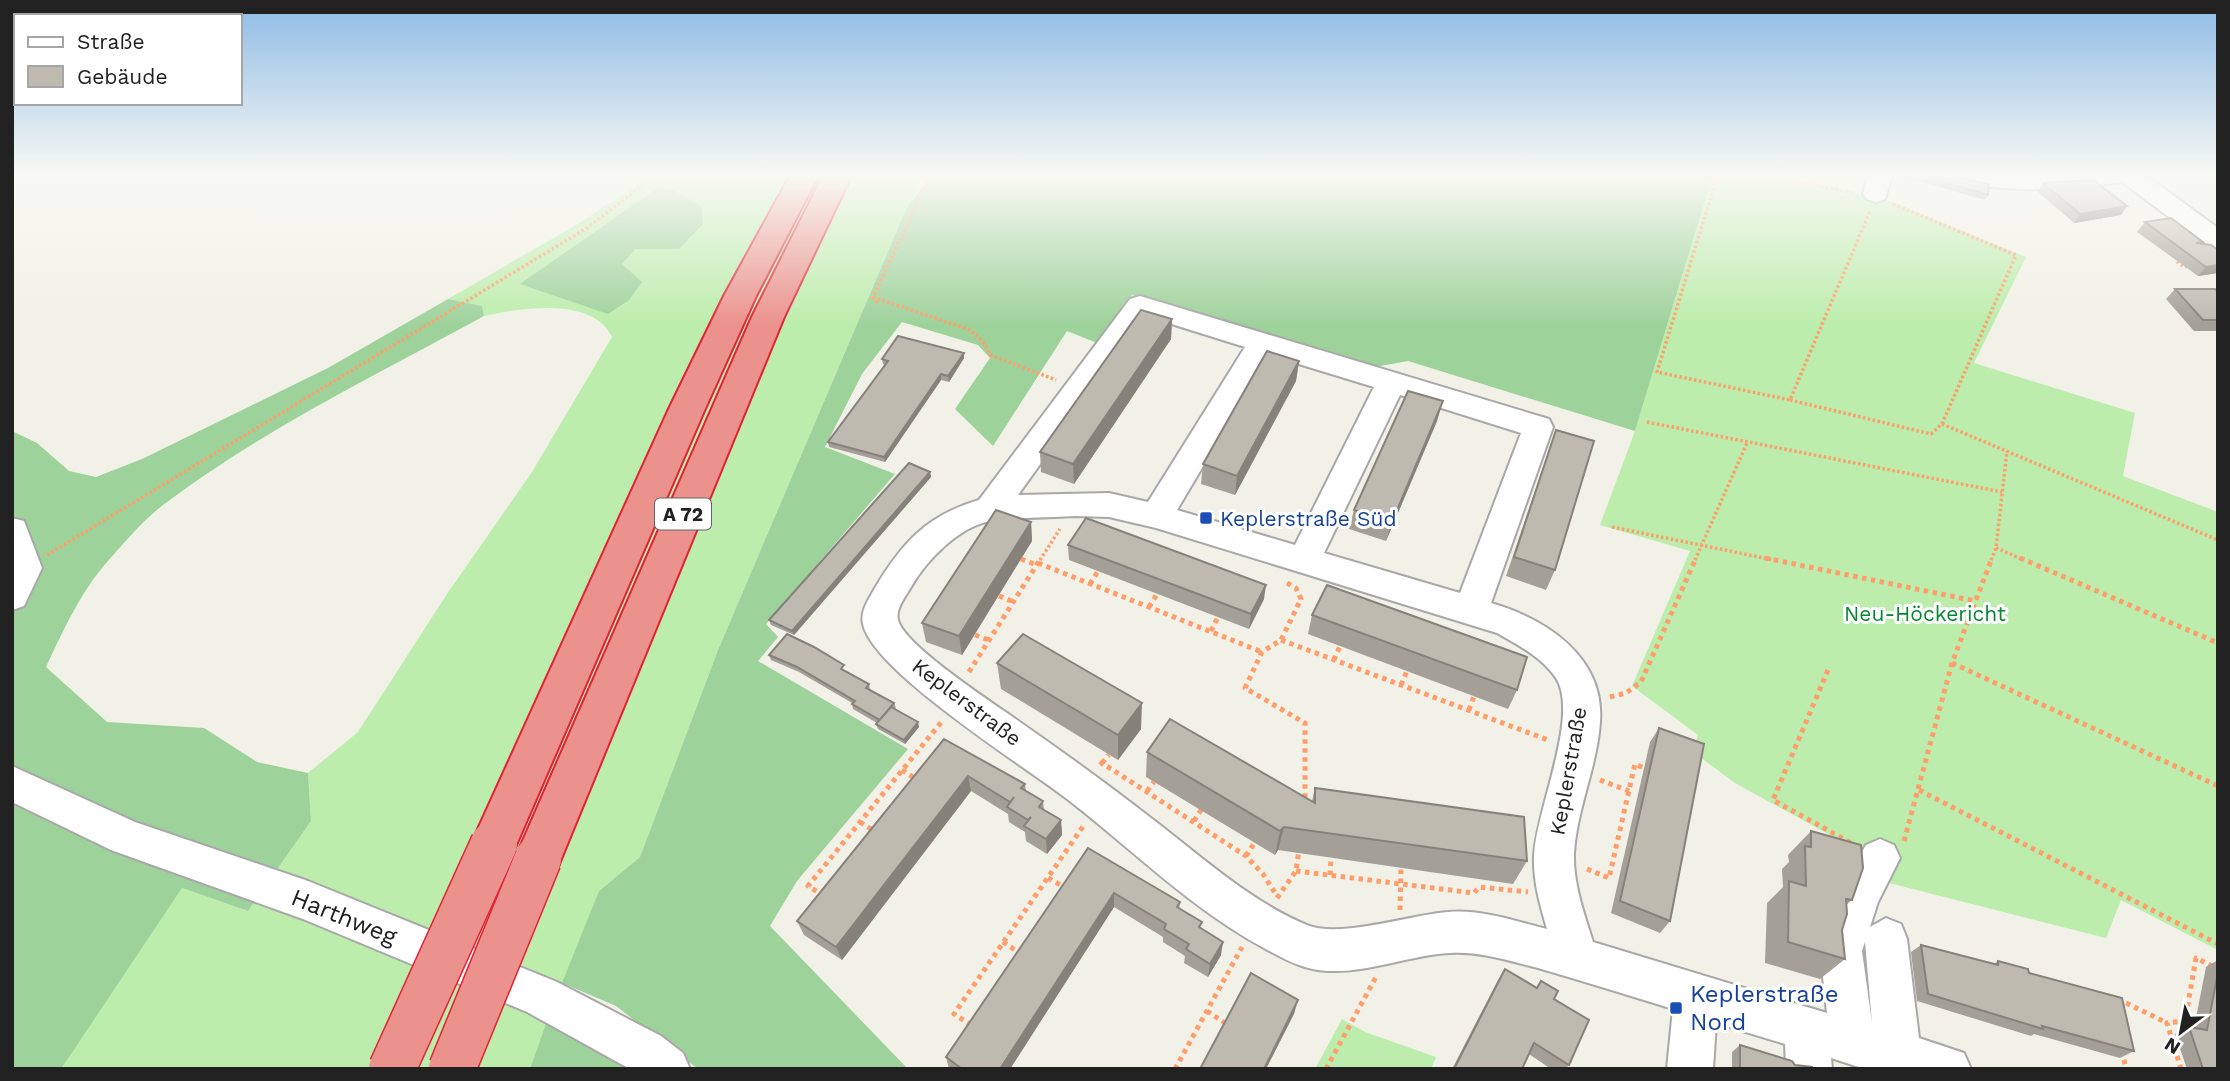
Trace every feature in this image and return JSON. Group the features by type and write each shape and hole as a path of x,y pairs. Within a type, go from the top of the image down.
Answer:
{"highway":[{"name":"A 72","path":"452,1069 516,852 686,411 740,296 778,224"},
{"name":"A 72","path":"392,1069 516,852 814,224"}],"street":[{"path":"2195,224 2218,241"},
{"path":"990,509 1140,305 1538,428 1470,612"},
{"path":"1156,516 1262,343"},
{"path":"1294,572 1391,382"},
{"name":"Keplerstraße","path":"1577,958 1558,895 1554,856 1556,831 1584,705 1573,675 1553,647 1507,622 1294,572 1156,516 1109,505 1075,504 990,509 969,515 928,540 906,566 881,609 880,624 888,638 909,660 956,699 1095,784 1223,899 1270,917 1306,947 1327,950 1390,944 1449,932 1476,933 1577,958 1696,994 1808,1048 1853,1043 1932,1065"},
{"path":"12,530 19,582"},
{"name":"Harthweg","path":"12,783 125,837 308,901 542,997 645,1052 667,1069"},
{"path":"1853,1043 1841,951 1859,896 1880,858"},
{"path":"1886,939 1932,1065"},
{"path":"1690,1069 1696,994"}],"path":[{"path":"19,582 592,224"},
{"path":"873,297 907,224"},
{"path":"1702,224 1657,372 1931,434 1942,424 2017,255 1954,224"},
{"path":"1790,400 1863,224"},
{"path":"2180,261 2176,261 2184,267 2195,265"},
{"path":"873,297 877,303"},
{"path":"873,297 970,330 985,344 990,355 1079,388"},
{"path":"1647,422 2002,492"},
{"path":"1942,424 2218,540"},
{"path":"1584,705 1626,693 1641,682 1747,443"},
{"path":"1828,670 1773,800 1880,858 1897,863 1952,663 1996,548 2007,451"},
{"path":"831,901 808,886 956,699 989,640 1075,504"},
{"path":"1612,527 1975,601"},
{"path":"1996,548 2218,643"},
{"path":"1021,559 1262,652"},
{"path":"1090,584 1098,571"},
{"path":"1294,572 1301,599 1281,640 1262,652 1245,688 1305,723 1304,811"},
{"path":"1149,607 1157,594"},
{"path":"999,596 1014,601"},
{"path":"1210,632 1218,617"},
{"path":"975,635 989,640"},
{"path":"1281,640 1575,750"},
{"path":"1334,660 1340,646"},
{"path":"1952,663 2218,786"},
{"path":"1401,685 1406,671"},
{"path":"1469,710 1474,696"},
{"path":"976,1029 954,1014 1048,878 1109,755"},
{"path":"1609,878 1635,764 1644,768"},
{"path":"902,770 925,784"},
{"path":"1147,791 1154,782"},
{"path":"1095,784 1147,791 1246,856 1263,874 1270,917"},
{"path":"1919,790 2218,944"},
{"path":"1306,792 1319,794"},
{"path":"1194,821 1201,810"},
{"path":"1622,820 1632,823"},
{"path":"860,822 883,836"},
{"path":"1246,856 1255,842"},
{"path":"1175,1069 1207,1011 1270,917 1296,871 1300,846"},
{"path":"1554,856 1618,881"},
{"path":"1331,858 1331,875"},
{"path":"1401,868 1401,884"},
{"path":"1296,871 1474,893 1479,887 1478,879"},
{"path":"1048,878 1070,891"},
{"path":"1479,887 1558,895"},
{"path":"1003,942 1026,956"},
{"path":"1326,1069 1366,997 1390,944"},
{"path":"2185,1021 2196,958 2218,969"},
{"path":"2191,985 2202,990"},
{"path":"2114,1009 2111,996 2167,1023 2185,1021 2203,1034"},
{"path":"1207,1011 1228,1024"},
{"path":"2167,1023 2181,1069"},
{"path":"2122,1048 2126,1069"}],"green space":[{"path":"605,224 703,224 679,249 635,249 622,264 642,282 629,300 608,314 520,284"},
{"path":"900,224 718,650 640,857 599,891 530,1069 61,1069 71,1052 12,1069 12,911 182,888 248,911 311,821 308,773 358,732 447,594 532,472 612,337 603,324 589,315 573,310 535,308 484,316 482,306 448,299 576,225"},
{"path":"900,224 1698,224 1635,431 1408,361 1369,368 1132,295 1097,343 1067,331 993,446 955,409 990,358 978,345 902,322 862,374 825,447 895,474 766,624 778,637 758,661 908,749 797,881 770,926 908,1069 698,1069 616,1006 562,983 599,891 640,857 718,650"},
{"name":"Neu-Höckericht","path":"1698,224 1947,224 2026,257 1974,363 2135,413 2123,476 2218,512 2218,950 2121,900 2106,938 1889,883 1890,868 1735,783 1693,752 1698,735 1632,686 1690,551 1600,525 1635,431"},
{"path":"448,299 482,306 484,316 280,428 201,478 163,505 141,525 88,586 46,667 107,722 204,728 257,762 308,773 311,821 248,911 182,888 61,1069 12,1069 12,431 37,443 69,471 96,477 142,459 328,368"},
{"path":"1342,1019 1365,1032 1436,1057 1431,1069 1315,1069"},
{"path":"546,1024 626,1065 631,1069 530,1069"}],"building":[{"path":"2148,224 2180,224 2203,242 2196,243 2211,245 2218,250 2218,265 2206,267"},
{"path":"2175,289 2215,289 2218,292 2218,320 2203,320"},
{"path":"1141,310 1172,319 1073,464 1040,452"},
{"path":"898,336 964,353 948,376 941,374 884,457 828,442 888,361 882,359"},
{"path":"1267,351 1299,361 1237,476 1203,464"},
{"path":"1408,391 1443,401 1392,522 1354,510"},
{"path":"1556,430 1594,441 1555,570 1514,557"},
{"path":"909,463 930,472 792,631 769,620"},
{"path":"996,510 1031,522 959,636 922,623"},
{"path":"1086,518 1266,585 1251,614 1068,545"},
{"path":"1327,585 1527,657 1517,690 1312,615"},
{"path":"787,634 844,665 841,669 869,684 866,688 894,703 880,720 852,704 855,701 797,667 769,655"},
{"path":"1023,634 1142,703 1118,735 997,663"},
{"path":"891,707 918,722 904,740 876,724"},
{"path":"1170,719 1315,803 1315,788 1524,817 1527,861 1284,827 1280,831 1147,752"},
{"path":"1659,728 1704,744 1670,921 1620,901"},
{"path":"944,739 1025,784 1021,788 1043,801 1039,807 1061,820 1046,839 1024,826 1031,817 1028,820 1007,807 1014,797 1010,802 968,776 836,947 797,921"},
{"path":"1811,831 1861,845 1863,868 1852,900 1846,899 1847,914 1842,930 1845,959 1788,942 1789,881 1806,886 1805,846 1811,847"},
{"path":"1088,848 1180,902 1177,907 1202,922 1199,927 1223,942 1210,964 1186,949 1189,944 1164,929 1166,924 1114,893 1000,1069 962,1069 946,1057"},
{"path":"1921,945 1998,965 1998,961 2028,969 2029,973 2122,998 2134,1051 2042,1026 2043,1029 1928,994"},
{"path":"1505,969 1537,988 1541,981 1558,991 1554,999 1589,1020 1569,1065 1534,1043 1522,1069 1454,1069"},
{"path":"2218,972 2218,1069 2203,1069 2189,1027 2207,1030"},
{"path":"1251,973 1298,1000 1264,1069 1200,1069"},
{"path":"1740,1045 1792,1061 1795,1065 1812,1067 1812,1069 1740,1069"}],"place":[{"name":"Keplerstraße Süd","path":"1206,518"},
{"name":"Keplerstraße Nord","path":"1676,1008"}]}
